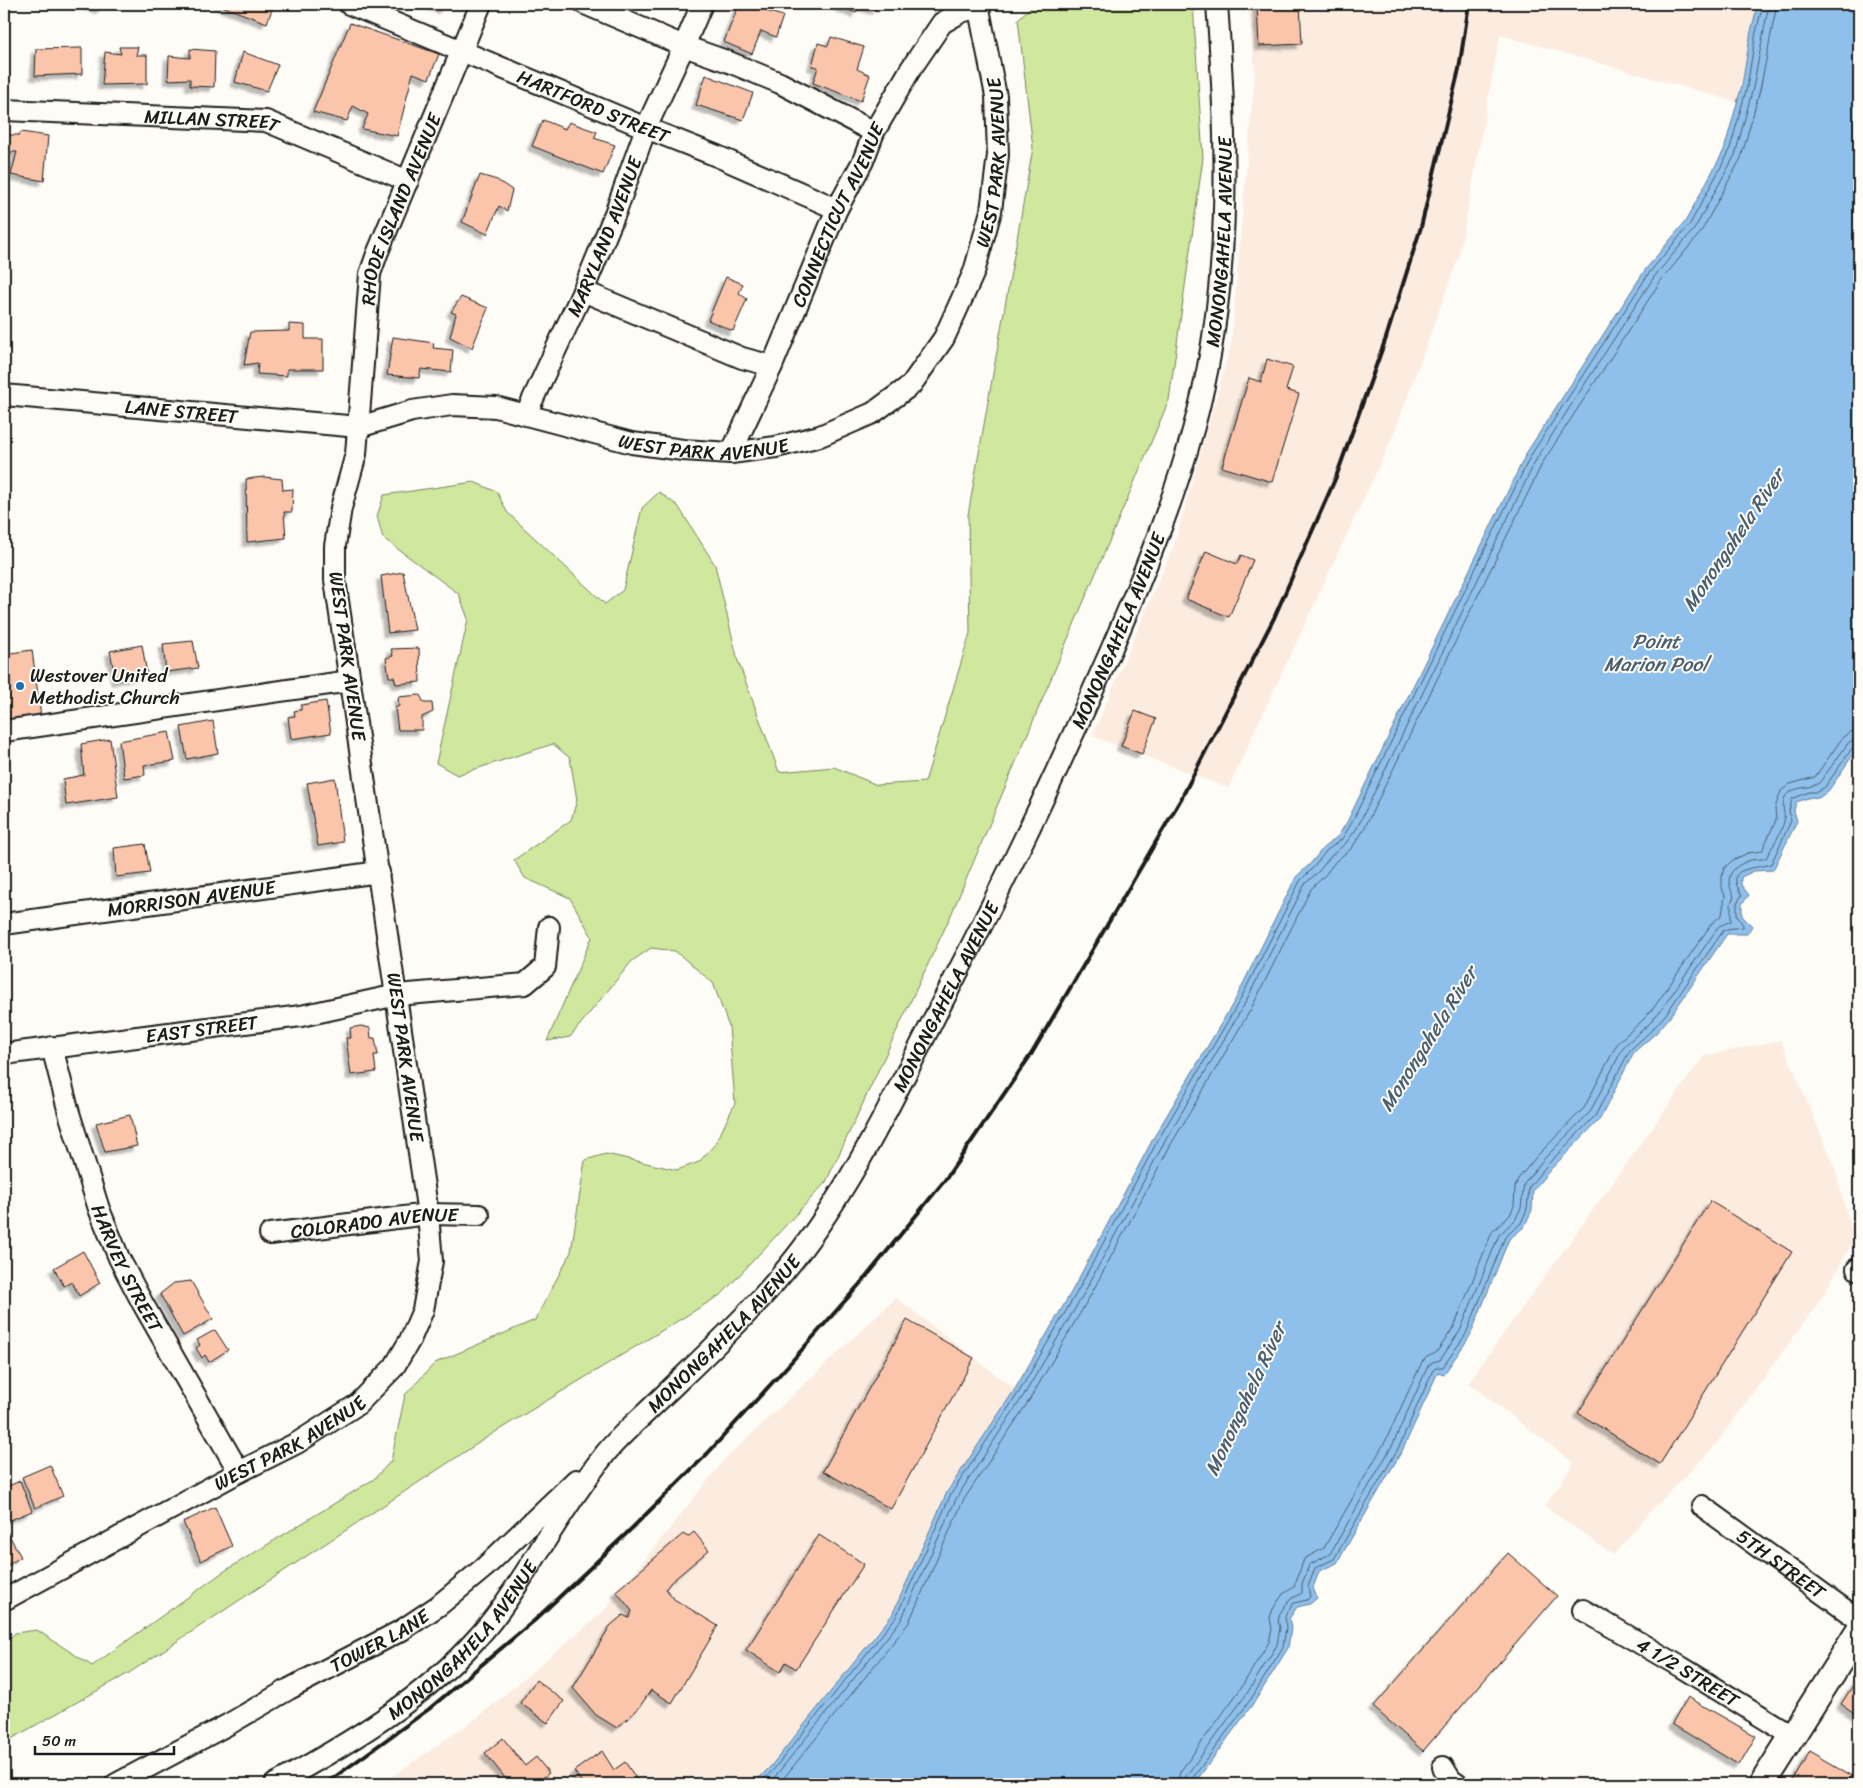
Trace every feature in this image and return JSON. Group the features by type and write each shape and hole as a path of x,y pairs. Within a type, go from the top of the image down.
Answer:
{"main road":[{"path":"1762,1784 1859,1631"}],"street":[{"name":"HARTFORD STREET","path":"349,4 717,156 837,210"},
{"name":"RHODE ISLAND AVENUE","path":"359,427 370,274 481,4"},
{"path":"585,4 684,46 780,83 874,132"},
{"name":"MARYLAND AVENUE","path":"526,414 582,291 616,211 646,128 702,4"},
{"name":"MONONGAHELA AVENUE","path":"275,1784 373,1726 444,1673 482,1633 515,1588 572,1500 608,1450 750,1310 802,1250 848,1179 984,922 1068,749 1132,602 1166,512 1197,419 1214,331 1223,241 1226,147 1218,4"},
{"name":"CONNECTICUT AVENUE","path":"731,452 772,366 837,210 863,161 874,132 910,70 942,23 961,12 979,6"},
{"name":"WEST PARK AVENUE","path":"4,1600 239,1472 297,1443 358,1404 394,1367 410,1340 424,1310 432,1261 428,1214 335,580 335,546 342,508 356,454 359,427 412,411 452,405 496,407 632,443 683,450 731,452 776,447 820,436 873,413 911,385 944,338 974,272 992,211 998,155 996,96 979,6"},
{"name":"MILLAN STREET","path":"4,110 266,121 408,182"},
{"path":"582,291 742,358 772,366"},
{"name":"LANE STREET","path":"4,396 359,427"},
{"path":"4,730 350,681"},
{"name":"MORRISON AVENUE","path":"4,924 379,872"},
{"path":"397,996 525,984 545,967 550,927"},
{"name":"EAST STREET","path":"4,1048 52,1047 302,1016 397,996"},
{"name":"HARVEY STREET","path":"52,1047 77,1139 99,1209 119,1258 143,1304 239,1472"},
{"name":"COLORADO AVENUE","path":"270,1234 428,1214 479,1215"},
{"name":"TOWER LANE","path":"116,1784 147,1777 229,1724 289,1689 402,1630 438,1606 486,1567 608,1450"},
{"name":"5TH STREET","path":"1702,1506 1859,1620"},
{"name":"4 1/2 STREET","path":"1583,1610 1682,1667 1793,1736"},
{"path":"1443,1767 1451,1780 1458,1784"}],"shaded area":[{"path":"1248,4 1758,4 1737,102 1500,35 1459,256 1393,436 1228,788 1092,736 1174,545 1231,345 1255,70"},
{"path":"1781,1040 1834,1165 1854,1240 1821,1299 1713,1448 1650,1512 1613,1555 1545,1506 1574,1463 1468,1383 1704,1056"},
{"path":"896,1298 1015,1389 947,1492 892,1615 771,1766 753,1784 381,1784 477,1718 603,1612 725,1459"}],"green space":[{"path":"1034,4 1193,4 1203,158 1169,400 951,915 826,1182 722,1294 492,1434 129,1673 4,1743 4,1644 15,1633 37,1630 92,1666 223,1572 374,1479 391,1461 405,1395 435,1363 535,1320 571,1252 585,1160 606,1154 677,1170 699,1162 716,1143 735,1103 729,1027 713,983 675,951 651,948 632,961 570,1037 547,1041 592,937 570,898 525,878 514,860 571,820 577,800 570,758 553,744 457,775 436,763 468,619 459,594 383,538 377,516 384,495 474,482 497,492 507,512 605,604 623,590 642,508 659,492 678,506 715,565 738,661 779,772 834,767 877,785 925,782 970,633 968,515 1033,148 1018,19"}],"water":[{"name":"Point Marion Pool","path":"1758,4 1859,4 1859,746 1829,790 1819,798 1811,797 1796,802 1794,811 1797,821 1773,870 1754,871 1741,877 1741,885 1749,895 1742,904 1742,916 1752,926 1747,934 1727,934 1670,1017 1656,1033 1634,1052 1600,1119 1533,1190 1532,1210 1524,1227 1509,1239 1470,1336 1444,1374 1438,1372 1403,1449 1337,1563 1319,1571 1313,1588 1317,1598 1310,1604 1297,1607 1289,1619 1291,1628 1288,1648 1255,1701 1194,1784 753,1784 771,1766 892,1615 947,1492 1015,1389 1073,1289 1154,1137 1235,1000 1296,877 1323,848 1338,836 1347,822 1527,452 1645,270 1685,222 1724,150 1742,85 1751,31"}],"building":[{"path":"84,4 104,4 101,9"},
{"path":"216,4 274,4 267,23"},
{"path":"428,4 446,4 443,9"},
{"path":"739,4 767,4 766,11 783,16 776,37 761,31 752,54 724,42"},
{"path":"839,4 878,4 876,10 860,5 856,13 838,6"},
{"path":"1257,4 1300,4 1302,44 1259,46"},
{"path":"350,23 439,54 429,79 413,73 397,136 362,129 368,114 353,106 347,121 313,112"},
{"path":"831,37 864,47 857,69 870,75 861,101 813,83 818,67 812,66 818,43 828,46"},
{"path":"119,47 138,47 136,55 147,55 147,84 102,85 105,52 121,54"},
{"path":"82,48 82,74 35,76 36,49"},
{"path":"190,49 215,51 214,87 190,86 190,79 168,80 169,56 190,58"},
{"path":"243,52 278,65 267,91 235,82"},
{"path":"706,75 753,93 743,120 696,105"},
{"path":"543,120 565,129 569,122 597,132 594,138 615,145 603,174 532,146"},
{"path":"21,132 48,136 44,181 11,175 17,152 11,152 8,158 4,158 4,135 19,135"},
{"path":"480,175 497,180 512,190 507,211 499,206 487,234 462,222"},
{"path":"726,277 743,284 739,293 747,299 733,331 708,320"},
{"path":"461,297 488,308 472,348 450,337 456,314 451,312"},
{"path":"289,324 305,325 305,339 323,339 323,369 287,369 287,376 257,374 258,363 244,365 250,332 289,331"},
{"path":"393,337 434,343 433,348 453,350 451,372 421,369 419,378 387,375"},
{"path":"1267,359 1293,367 1286,390 1299,394 1272,482 1222,467 1249,378 1261,382"},
{"path":"264,477 282,479 283,490 293,489 292,512 284,512 286,538 247,542 246,479"},
{"path":"1206,551 1237,564 1241,555 1253,560 1229,617 1186,599"},
{"path":"403,572 415,630 388,633 381,576"},
{"path":"193,641 198,668 166,672 163,644"},
{"path":"142,645 147,674 116,681 110,651"},
{"path":"419,648 420,682 396,684 394,677 389,677 386,658 393,656 391,649"},
{"name":"Westover United Methodist Church","path":"32,650 41,717 4,722 4,654"},
{"path":"420,695 424,703 432,703 433,712 422,717 422,730 398,730 395,708 399,706 398,697"},
{"path":"326,701 331,733 291,739 288,717 295,716 294,711 301,710 301,705"},
{"path":"1135,711 1156,719 1142,754 1121,746"},
{"path":"213,721 218,753 187,759 181,727"},
{"path":"169,732 175,761 144,765 145,775 124,778 119,741"},
{"path":"110,739 118,797 66,805 63,779 84,775 81,744"},
{"path":"335,778 343,842 318,846 307,783"},
{"path":"145,844 150,873 116,877 114,848"},
{"path":"361,1026 370,1028 371,1038 375,1038 378,1055 374,1055 376,1072 351,1075 346,1038 351,1038 350,1028"},
{"path":"130,1115 137,1146 105,1152 96,1123"},
{"path":"1710,1201 1792,1252 1660,1464 1578,1413"},
{"path":"83,1251 100,1283 79,1296 72,1282 64,1286 54,1268"},
{"path":"191,1281 213,1319 183,1336 160,1294 174,1283"},
{"path":"907,1320 974,1358 891,1509 823,1471"},
{"path":"215,1330 228,1350 209,1362 205,1355 202,1358 196,1348 200,1345 197,1340"},
{"path":"50,1465 63,1496 35,1508 22,1477"},
{"path":"20,1481 32,1511 8,1521 4,1511 4,1488"},
{"path":"215,1507 232,1546 201,1561 183,1522"},
{"path":"4,1526 21,1557 4,1567"},
{"path":"694,1532 709,1550 670,1583 666,1589 674,1599 718,1626 672,1703 651,1690 639,1708 617,1728 596,1715 573,1688 610,1626 623,1615 629,1618 632,1611 616,1591 683,1534 688,1537"},
{"path":"819,1535 864,1564 796,1669 786,1662 780,1672 746,1650"},
{"path":"1508,1553 1557,1596 1423,1751 1373,1707"},
{"path":"1859,1676 1859,1716 1841,1704"},
{"path":"536,1680 564,1701 548,1723 520,1703"},
{"path":"1688,1697 1756,1736 1739,1765 1672,1724"},
{"path":"503,1738 525,1766 536,1757 549,1773 535,1784 510,1784 485,1753"},
{"path":"602,1751 614,1770 625,1762 640,1784 583,1784 574,1771"},
{"path":"1810,1751 1856,1778 1853,1784 1791,1784"},
{"path":"1859,1770 1859,1784 1847,1784 1852,1776"}],"railway":[{"path":"325,1784 429,1709 535,1620 708,1453 866,1277 945,1180 1032,1053 1181,799 1274,618 1336,477 1386,338 1421,227 1459,69 1469,4"}],"place":[{"name":"Westover United Methodist Church","path":"20,686"}],"water label":[{"name":"Monongahela River","path":"1733,540"},
{"name":"Monongahela River","path":"1428,1039"},
{"name":"Monongahela River","path":"1245,1399"}]}
